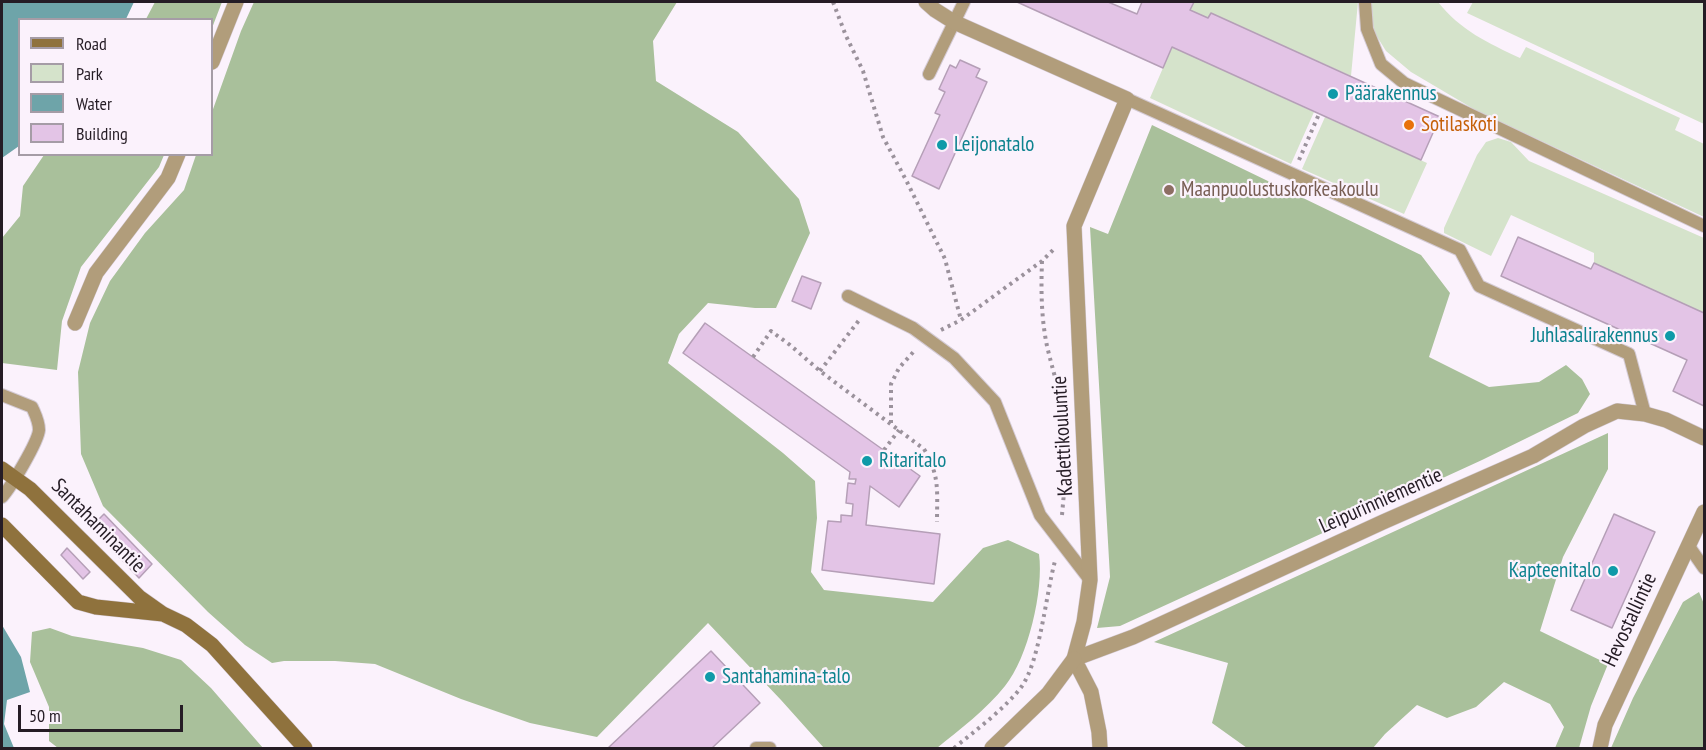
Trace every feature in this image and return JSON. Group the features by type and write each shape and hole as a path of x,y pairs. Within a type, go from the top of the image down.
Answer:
{"main road":[{"name":"Santahaminantie","path":"2,469 16,477 38,496 139,597 163,614 186,625 212,645 304,748"},
{"name":"Santahaminantie","path":"2,525 78,602 96,607 163,614"}],"street":[{"path":"213,60 237,2"},
{"path":"926,2 954,22 1127,99"},
{"name":"Kadettikouluntie","path":"992,748 1048,694 1074,659 1084,622 1090,580 1074,226 1127,99"},
{"path":"75,323 96,273 168,178 177,156"},
{"name":"Leipurinniementie","path":"1074,659 1132,637 1533,456 1584,426 1617,411 1645,414 1666,420 1704,438"},
{"name":"Hevostallintie","path":"1600,748 1605,725 1704,512"},
{"path":"1074,659 1091,692 1100,748"}],"lane":[{"path":"929,74 964,2"},
{"path":"1365,2 1367,29 1381,64 1404,83 1704,226"},
{"path":"1127,99 1460,250 1479,286 1629,354 1645,414"},
{"path":"848,296 913,328 927,338 954,358 995,402 1040,515 1090,580"},
{"path":"2,395 32,407 39,431 16,477 2,497"},
{"path":"1688,545 1704,568"},
{"path":"756,748 770,748"}],"path":[{"path":"833,2 863,71 883,137 945,260 961,320"},
{"path":"1292,174 1319,114"},
{"path":"891,423 891,384 899,368 927,338 961,320 1042,261 1074,226"},
{"path":"820,371 869,307"},
{"path":"753,357 771,331 924,449 936,476 937,522"},
{"path":"884,450 899,430"}],"green space":[{"path":"155,2 222,2 213,25 213,18 147,18"},
{"path":"254,2 677,2 653,41 656,81 738,132 799,199 810,233 776,308 708,303 679,334 668,363 783,453 815,481 817,518 811,572 824,590 933,602 983,548 1008,540 1039,554 1037,604 1027,641 1013,674 998,695 937,748 824,748 708,623 597,737 530,723 461,699 375,664 335,661 272,663 245,645 208,612 103,506 81,454 78,372 90,323 110,281 145,233 184,190 196,156 213,156 213,109"},
{"path":"1194,2 1358,2 1351,76 1211,13 1208,18 1190,10"},
{"path":"1372,2 1438,2 1465,28 1520,58 1526,47 1680,118 1675,130 1704,144 1704,217 1477,111 1411,72 1386,51 1376,35 1371,21"},
{"path":"1473,2 1704,2 1704,124 1467,13"},
{"path":"1172,47 1314,112 1291,164 1150,98"},
{"path":"1325,117 1427,163 1404,214 1302,169"},
{"path":"1152,125 1421,255 1450,293 1429,357 1489,387 1539,382 1566,365 1582,379 1590,394 1578,413 1482,460 1120,626 1097,628 1110,577 1090,227 1108,234"},
{"path":"1498,138 1511,142 1529,161 1704,238 1704,313 1594,263 1594,253 1511,215 1491,256 1444,233 1444,228 1477,155 1486,142"},
{"path":"43,156 164,156 159,167 81,267 62,321 57,370 2,363 2,238 20,216 23,186"},
{"path":"1608,433 1608,469 1563,557 1540,631 1608,664 1591,706 1579,748 1555,748 1564,727 1550,704 1504,682 1476,707 1447,718 1417,705 1373,748 1247,748 1212,723 1228,663 1154,642"},
{"path":"1699,592 1704,604 1704,748 1611,748 1633,698 1683,602"},
{"path":"50,628 72,636 143,648 181,660 211,688 263,748 58,748 49,741 49,707 30,662 32,632"}],"water":[{"path":"2,2 134,2 126,18 18,18 18,147 2,158"},
{"path":"2,625 21,657 30,692 7,700 4,724 14,748 2,748"}],"building":[{"name":"Päärakennus","path":"1017,2 1108,2 1137,14 1142,2 1194,2 1190,10 1208,18 1211,13 1440,117 1421,160 1172,47 1163,68"},
{"name":"Leijonatalo","path":"960,60 980,69 976,77 987,82 939,189 912,176 940,115 935,113 945,92 939,89 950,65 956,68"},
{"name":"Juhlasalirakennus","path":"1518,237 1591,269 1594,263 1704,313 1704,406 1673,391 1687,360 1501,276"},
{"path":"802,276 821,283 811,309 792,301"},
{"name":"Ritaritalo","path":"705,323 920,476 899,507 870,486 866,525 940,534 934,584 822,570 828,521 841,522 841,515 852,516 853,504 846,503 848,483 855,484 856,479 849,479 850,472 683,353"},
{"path":"104,514 152,564 139,578 91,527"},
{"name":"Kapteenitalo","path":"1614,514 1655,532 1612,628 1571,610"},
{"path":"67,548 90,572 83,579 61,555"},
{"name":"Santahamina-talo","path":"711,651 760,703 712,748 608,748"}],"place":[{"name":"Päärakennus","path":"1333,94"},
{"name":"Sotilaskoti","path":"1409,125"},
{"name":"Leijonatalo","path":"942,145"},
{"name":"Maanpuolustuskorkeakoulu","path":"1169,190"},
{"name":"Juhlasalirakennus","path":"1670,336"},
{"name":"Ritaritalo","path":"867,461"},
{"name":"Kapteenitalo","path":"1613,571"},
{"name":"Santahamina-talo","path":"710,677"}]}
